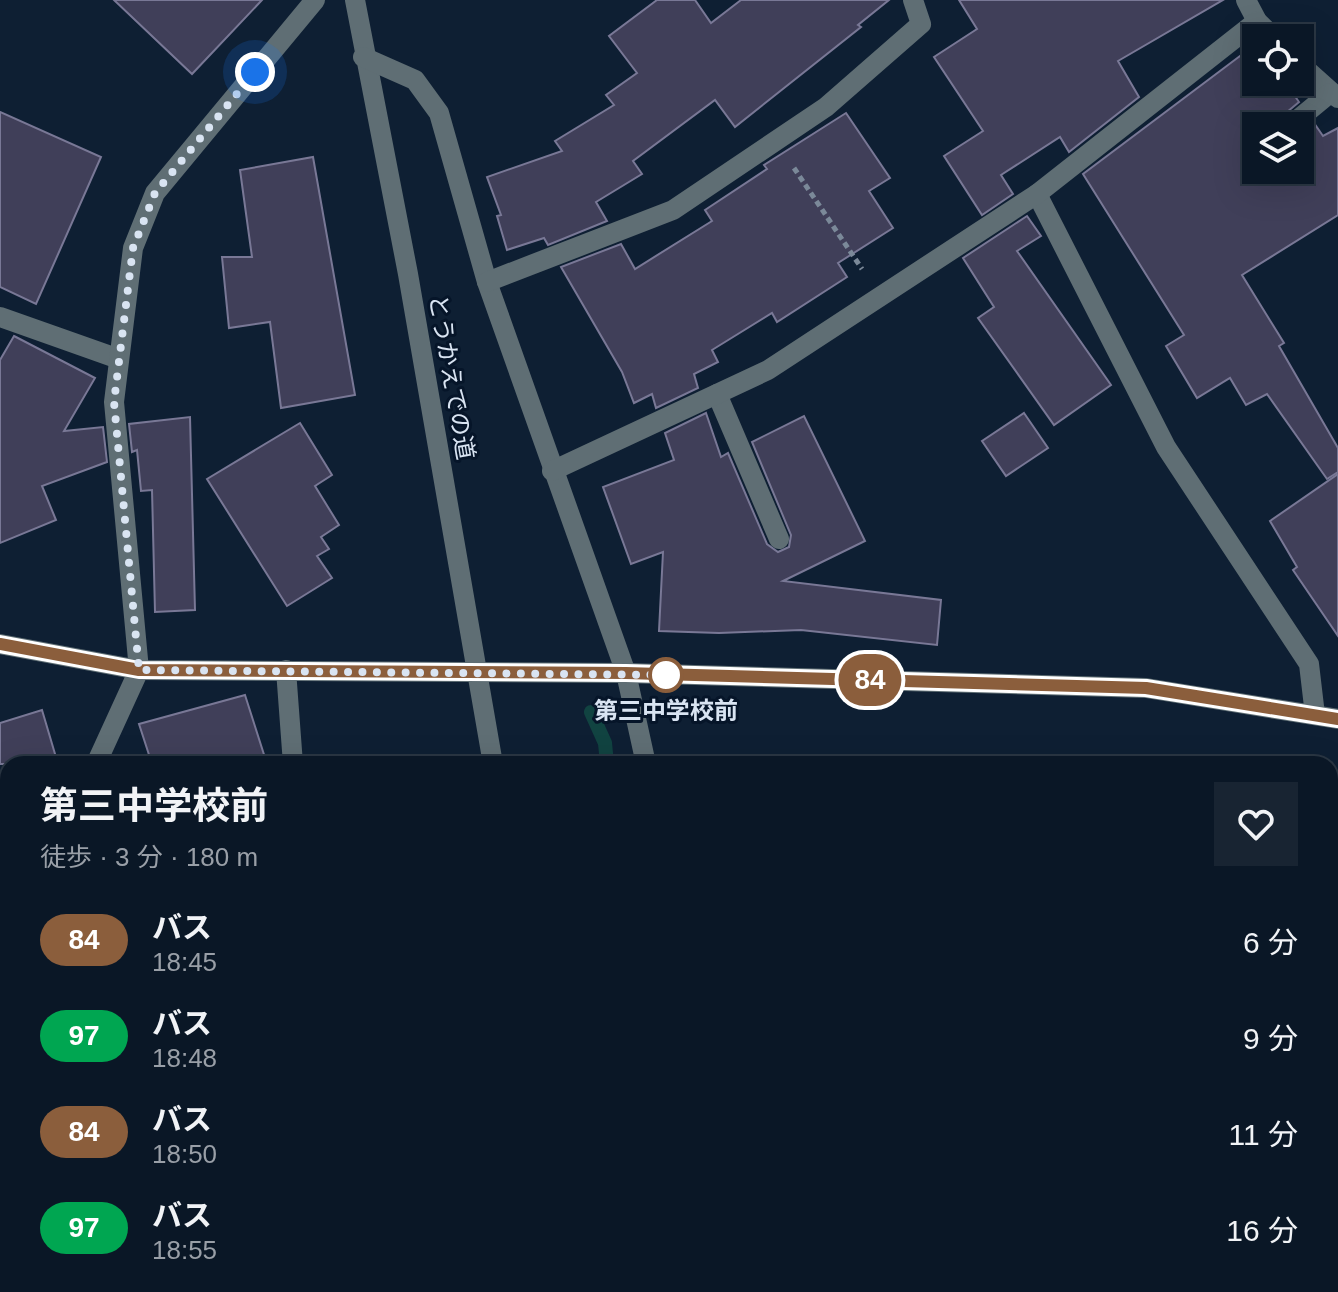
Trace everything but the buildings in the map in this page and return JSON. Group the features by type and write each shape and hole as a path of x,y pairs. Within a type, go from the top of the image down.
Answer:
{"street":[{"path":"100,756 139,670 114,402 133,248 155,193 315,0"},
{"name":"とうかえでの道","path":"355,0 363,57 408,274 491,756"},
{"path":"487,282 673,210 826,107 921,24 913,0"},
{"path":"1246,0 1260,24"},
{"path":"552,471 768,370 1037,194 1257,21"},
{"path":"363,57 415,80 439,113 487,282 626,673 644,756"},
{"path":"1311,112 1334,96 1314,77"},
{"path":"1037,194 1166,447 1309,664 1315,715"},
{"path":"0,317 119,359"},
{"path":"717,394 779,539"},
{"path":"0,644 139,670 626,673 1146,688 1338,719"},
{"path":"286,670 292,756"}],"path":[{"path":"776,141 881,296"}],"waterway":[{"path":"591,712 605,743 606,756"}],"bus line":[{"name":"84","path":"0,644 139,670 626,673 1146,688 1338,719"}],"place":[{"name":"第三中学校前","path":"666,675"}],"route":[{"path":"255,72 155,193 133,248 114,402 139,670 666,675"}]}
